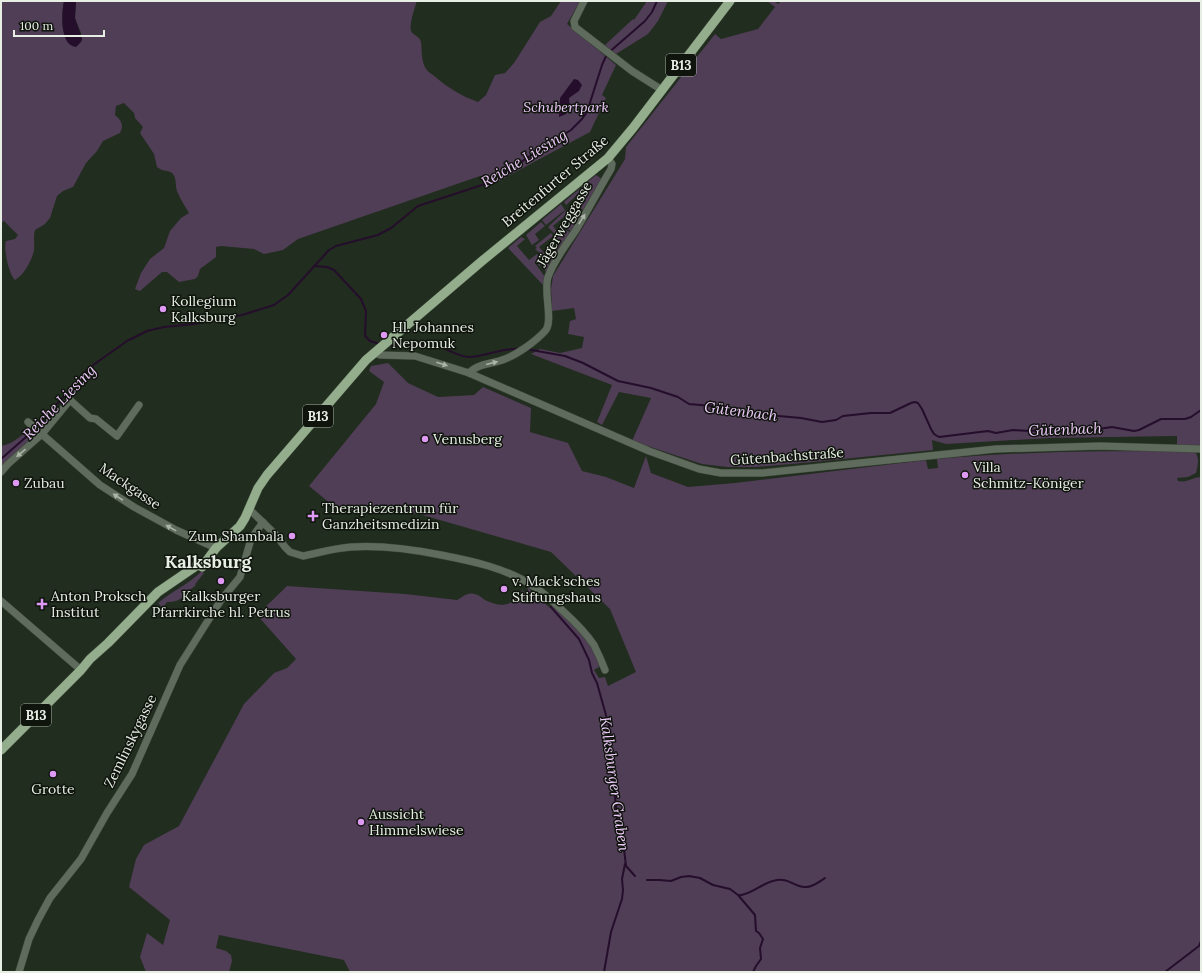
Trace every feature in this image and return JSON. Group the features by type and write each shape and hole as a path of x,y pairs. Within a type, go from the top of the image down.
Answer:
{"main road":[{"name":"Breitenfurter Straße","path":"376,351 608,158 619,146 730,1"},
{"name":"B13","path":"1,750 81,670 90,658 108,643 149,602 184,581 213,551 238,529 245,518 258,488 267,475 366,360 376,351"}],"street":[{"path":"584,1 574,25 615,58 662,90"},
{"name":"Jägerweggasse","path":"469,373 473,368 501,361 516,353 546,330 548,322 546,287 548,277 555,262 586,213 611,169 612,164 608,158"},
{"name":"Gütenbachstraße","path":"376,351 380,355 415,356 469,373 649,452 698,469 721,473 762,473 862,464 996,449 1100,446 1201,449"},
{"path":"1,472 70,400 90,418 96,419 117,436 139,405"},
{"name":"Mackgasse","path":"30,424 100,485 134,507 213,551"},
{"path":"249,509 276,535 290,552 302,556 349,547 384,547 473,561 499,570 533,586 571,618 593,644 605,670"},
{"name":"Zemlinskygasse","path":"19,972 29,939 38,920 50,898 81,859 107,813 132,774 180,665 224,596 240,577 251,539 263,522"},
{"path":"1,601 81,670"}],"green space":[{"name":"Schubertpark","path":"1,1 64,1 62,23 64,34 69,44 82,40 75,18 76,1 417,1 412,16 411,31 419,38 421,42 422,58 426,68 449,87 478,102 486,95 495,75 505,73 514,63 540,22 551,16 561,1 580,1 567,24 616,65 602,95 606,98 590,132 495,183 480,176 298,239 283,250 264,254 254,249 221,246 216,247 216,257 200,269 198,276 195,279 179,282 167,272 162,272 140,291 135,289 141,273 150,259 164,248 170,231 181,218 189,213 177,191 174,175 157,167 154,154 140,133 143,127 135,118 134,113 124,103 116,106 115,115 121,121 122,125 120,133 103,141 97,151 86,163 73,187 63,191 57,196 50,218 45,224 35,230 34,250 29,263 21,275 15,280 9,267 5,244 6,241 15,239 18,235 4,221 1,223"},
{"path":"647,1 668,1 658,21 648,34 616,54 605,45 633,19 634,20"},
{"path":"767,1 774,1 778,4 781,1 1201,1 1201,445 1177,445 1177,436 1049,438 946,444 932,440 933,450 755,467 727,467 702,464 632,441 651,398 619,392 602,425 597,422 612,385 531,354 540,349 560,353 582,348 584,337 568,334 570,321 576,319 574,308 552,311 551,289 553,276 625,159 626,147 715,34 721,39 758,29 775,7"},
{"path":"596,175 602,179 584,211 579,207 586,201 579,193 566,205 564,202"},
{"path":"561,204 565,210 546,225 542,220"},
{"path":"579,209 583,212 571,231 566,228 572,223 566,215 553,226 559,234 557,236 548,227 566,210 572,216"},
{"path":"541,222 545,226 535,234 539,240 532,245 526,235"},
{"path":"566,230 570,232 558,252 553,248 559,243 555,239"},
{"path":"551,233 553,236 539,247 545,254 543,256 535,249 537,248 535,246"},
{"path":"521,237 525,239 517,246 529,260 537,254 542,258 535,263 545,277 543,285 508,248"},
{"path":"553,251 557,253 547,272 545,271 546,265 544,262 539,266 538,264"},
{"path":"388,363 408,383 438,397 474,395 483,387 531,408 530,432 568,443 582,471 606,477 634,488 646,456 651,473 688,487 735,483 926,460 928,469 938,468 937,459 969,456 1066,452 1194,451 1198,458 1196,473 1188,477 1177,478 1178,481 1187,481 1201,477 1201,972 350,972 344,960 219,935 216,948 226,951 231,955 232,961 229,972 146,972 140,957 147,933 163,945 170,920 129,887 136,859 144,845 179,826 244,704 274,673 287,668 296,659 257,615 287,586 405,594 457,600 467,594 472,594 477,595 491,603 501,605 511,603 522,590 526,593 528,592 527,585 532,588 530,590 550,608 553,605 589,642 601,666 594,670 599,678 605,677 608,686 636,672 610,609 551,552 419,514 337,509 309,486 376,404 384,382 369,371 371,366"},
{"path":"30,428 36,434 1,468 1,446 13,442"},
{"path":"202,571 204,573 195,586 183,597 177,601 167,602 163,608 158,603 192,580"}],"shaded area":[{"path":"64,1 76,1 75,18 82,39 76,47 67,41 64,34 62,20"},
{"path":"574,79 578,80 582,85 579,91 569,98 570,109 566,114 559,117 560,98"}],"waterway":[{"name":"Reiche Liesing","path":"37,427 86,371 127,341 147,331 242,315 274,305 288,295 329,250 336,246 378,235 391,228 418,206 488,183 571,130 587,112 607,54 645,21 652,12 657,1"},
{"name":"Gütenbach","path":"314,266 327,267 334,270 361,299 366,311 365,336 370,341 380,344"},
{"name":"Gütenbach","path":"390,345 428,344 468,357 475,357 507,349 520,349"},
{"name":"Gütenbach","path":"526,349 565,356 583,363 618,381 651,388 678,397 689,404 712,406 735,412 801,418 822,422 836,420 843,416 871,413 890,413 915,402 918,403 922,409 934,434 939,437 988,431 996,433 1013,430 1031,431 1053,428 1084,431 1112,427 1134,431 1161,419 1185,419 1201,410"},
{"name":"Reiche Liesing","path":"1,459 34,430"},
{"name":"Kalksburger Graben","path":"551,607 579,639 589,660 592,673 597,683 609,726 608,750 612,767 617,818 626,866 635,876"},
{"path":"604,972 611,932 622,899 622,879 625,864"},
{"name":"Kalksburger Graben","path":"647,880 671,881 689,876 700,878 713,885 730,889 738,895 755,915 756,931 763,939 760,948 761,959 753,972"},
{"path":"739,895 746,894 773,881 784,880 798,886 809,887 825,878"},
{"path":"1165,972 1199,946 1201,941"}],"place":[{"name":"Kollegium Kalksburg","path":"163,309"},
{"name":"Hl. Johannes Nepomuk","path":"384,335"},
{"name":"Venusberg","path":"425,439"},
{"name":"Villa Schmitz-Königer","path":"965,475"},
{"name":"Zubau","path":"16,483"},
{"name":"Therapiezentrum für Ganzheitsmedizin","path":"313,516"},
{"name":"Zum Shambala","path":"292,536"},
{"name":"Kalksburger Pfarrkirche hl. Petrus","path":"221,581"},
{"name":"v. Mack'sches Stiftungshaus","path":"504,589"},
{"name":"Anton Proksch Institut","path":"42,604"},
{"name":"Grotte","path":"53,774"},
{"name":"Aussicht Himmelswiese","path":"361,822"}],"district":[{"name":"Kalksburg","path":"208,561"}]}
